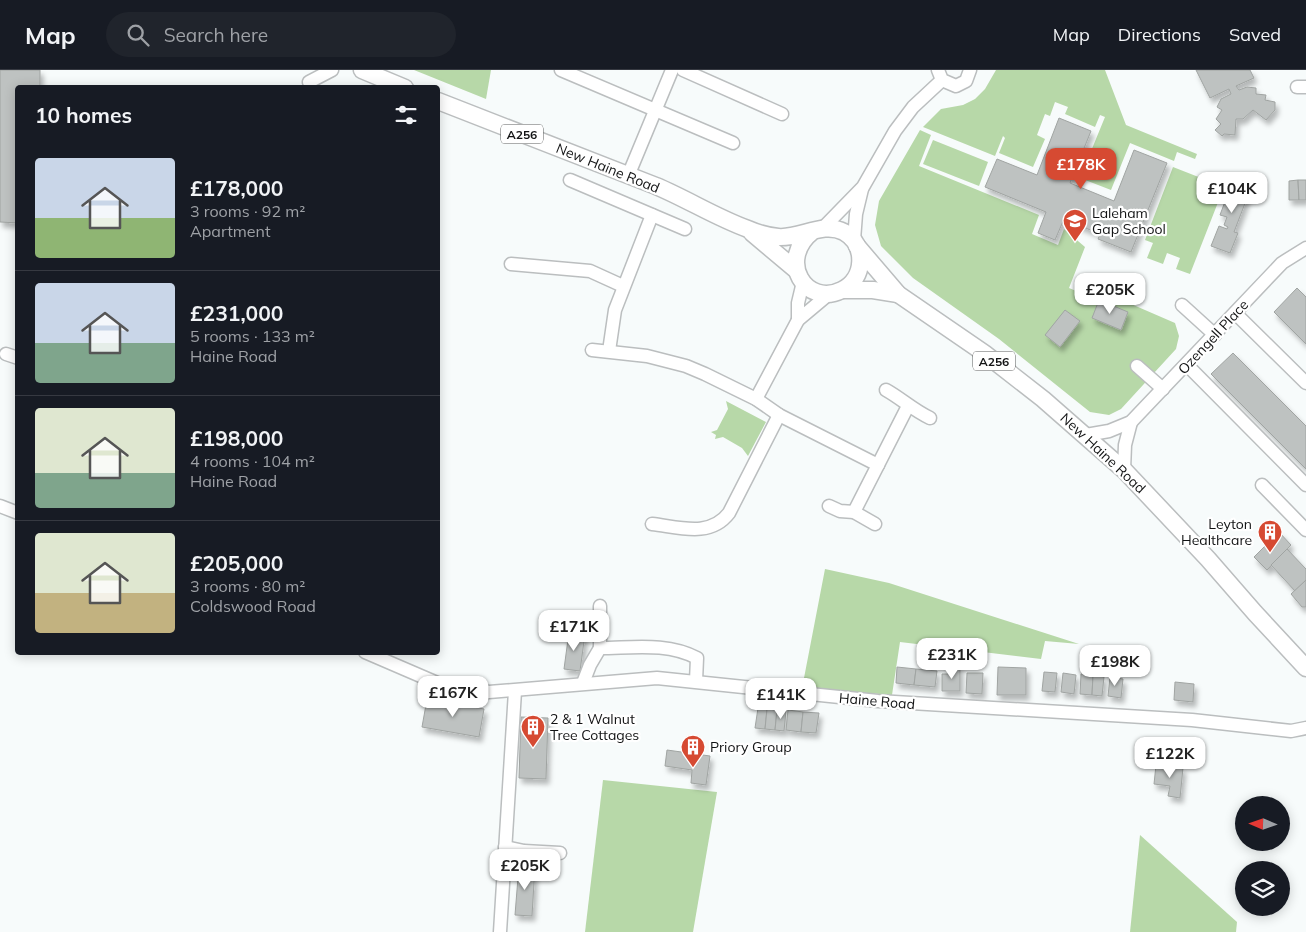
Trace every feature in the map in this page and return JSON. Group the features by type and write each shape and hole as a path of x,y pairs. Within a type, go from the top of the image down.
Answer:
{"main road":[{"path":"362,70 397,85"},
{"name":"New Haine Road","path":"440,101 628,176 749,230 778,237 818,230 840,230 856,243 898,294 984,353 1086,435 1124,470 1306,668"},
{"name":"New Haine Road","path":"749,230 800,276 810,289 837,292 873,290 898,294"},
{"path":"800,276 795,259 798,248 804,238 818,230"},
{"path":"837,292 858,275 861,256 856,243"},
{"path":"1282,640 1306,647"}],"street":[{"path":"308,80 332,70"},
{"path":"561,70 733,143"},
{"path":"628,176 672,70"},
{"path":"683,70 782,114"},
{"path":"856,243 856,214 863,187 895,131 940,75 951,86 961,84 968,77 970,70"},
{"path":"570,180 685,230"},
{"path":"818,230 863,187"},
{"path":"610,352 615,310 652,216"},
{"name":"Ozengell Place","path":"1086,435 1109,431 1131,422 1282,263 1301,252"},
{"path":"511,264 590,271 623,286"},
{"path":"798,320 800,276"},
{"path":"756,399 798,320 837,292"},
{"path":"1185,308 1214,335"},
{"path":"1236,313 1306,383"},
{"path":"592,350 647,356 686,366 756,399 779,414 878,465"},
{"path":"1187,365 1306,485"},
{"path":"1137,366 1163,389"},
{"path":"886,390 900,398 908,406 930,418"},
{"path":"854,512 908,406"},
{"path":"652,524 702,530 720,522 729,513 779,414"},
{"path":"1124,470 1125,445 1131,422"},
{"path":"1262,486 1306,530"},
{"path":"0,506 15,512"},
{"path":"829,506 840,512 854,512 875,524"},
{"path":"583,683 590,665 600,648 600,606"},
{"path":"600,648 666,648 684,651 697,658 696,681"},
{"name":"Haine Road","path":"372,655 420,677 460,689 489,692 656,678 878,701 1192,720 1291,731 1306,728"},
{"path":"500,932 515,691"},
{"path":"505,847 524,851 560,853"}],"green space":[{"path":"414,70 491,70 486,99"},
{"path":"996,70 1105,70 1126,125 1197,154 1195,159 1177,152 1174,161 1130,143 1111,190 1080,178 1105,117 1100,115 1095,127 1065,114 1068,107 1055,102 1050,116 1045,114 1037,135 1045,139 1033,167 999,153 1005,138 1003,136 995,156 923,127 941,109 963,105 975,99 985,89"},
{"path":"920,130 931,135 919,166 1039,215 1032,234 1058,245 1064,229 1085,247 1069,288 1105,303 1108,294 1175,323 1179,336 1176,349 1121,409 1109,415 1090,412 999,339 913,278 881,246 875,225 879,201"},
{"path":"933,140 988,162 979,186 923,164"},
{"path":"1173,167 1224,187 1190,274 1176,269 1180,258 1167,253 1163,264 1147,258 1153,243 1145,240"},
{"path":"726,401 766,422 748,456 742,448 723,437 715,439 716,435 711,432 717,430 728,409"},
{"path":"825,569 889,583 1079,644 1045,641 1041,659 900,642 892,695 806,688 804,678"},
{"path":"603,780 717,792 693,932 585,932"},
{"path":"1140,835 1237,922 1236,932 1130,932"}],"building":[{"path":"0,70 40,70 40,85 15,85 15,223 0,222"},
{"path":"1196,70 1250,70 1254,78 1236,86 1239,90 1247,87 1256,88 1256,94 1266,95 1265,100 1275,102 1275,110 1266,120 1253,110 1243,119 1236,119 1235,135 1224,134 1222,136 1215,130 1221,124 1216,119 1222,110 1217,107 1221,99 1231,94 1229,89 1210,98"},
{"path":"1059,118 1091,131 1070,183 1114,201 1134,150 1167,163 1131,252 1098,239 1100,234 1064,219 1055,240 1038,233 1046,212 985,187 997,159 1037,175"},
{"path":"1231,174 1243,178 1242,181 1252,185 1234,232 1238,233 1230,253 1211,246 1219,226 1227,229 1228,227 1224,225 1227,217 1220,215 1233,180 1229,179"},
{"path":"1298,180 1299,200 1289,200 1289,181"},
{"path":"1298,180 1306,180 1306,200 1299,200"},
{"path":"1297,288 1306,297 1306,344 1274,312"},
{"path":"1099,300 1128,312 1121,330 1092,318"},
{"path":"1065,310 1080,321 1060,347 1045,335"},
{"path":"1233,353 1306,426 1306,469 1211,374"},
{"name":"Leyton Healthcare","path":"1279,532 1291,545 1267,570 1254,557"},
{"path":"1287,549 1306,569 1306,580 1295,591 1271,565"},
{"path":"1306,580 1306,607 1302,607 1291,594"},
{"path":"569,632 585,634 580,671 564,669"},
{"path":"951,665 960,666 960,691 942,691 942,674 951,674"},
{"path":"897,667 916,669 914,685 896,683"},
{"path":"998,667 1026,668 1026,695 997,695"},
{"path":"916,669 937,671 935,687 914,685"},
{"path":"1044,672 1057,673 1055,692 1042,691"},
{"path":"967,673 983,673 982,694 966,693"},
{"path":"1063,673 1076,675 1074,694 1061,692"},
{"path":"1081,674 1093,675 1092,695 1080,694"},
{"path":"1093,675 1104,677 1102,696 1092,695"},
{"path":"1110,677 1123,679 1121,698 1108,696"},
{"path":"1175,682 1194,684 1193,702 1174,700"},
{"path":"427,699 484,709 479,737 422,727"},
{"path":"758,708 767,709 765,729 755,728"},
{"path":"767,709 777,710 775,730 765,729"},
{"path":"777,710 786,711 784,731 775,730"},
{"path":"788,710 803,712 801,732 786,730"},
{"path":"803,712 819,713 816,733 801,732"},
{"name":"2 & 1 Walnut Tree Cottages","path":"521,717 548,718 546,779 519,778"},
{"name":"Priory Group","path":"667,750 710,756 706,785 691,783 692,770 665,766"},
{"path":"1156,765 1183,768 1180,798 1168,796 1170,786 1154,784"},
{"path":"519,865 535,866 532,916 515,915"}],"place":[{"name":"Laleham Gap School","path":"1075,242"},
{"name":"Leyton Healthcare","path":"1270,553"},
{"name":"2 & 1 Walnut Tree Cottages","path":"533,748"},
{"name":"Priory Group","path":"693,768"}]}
